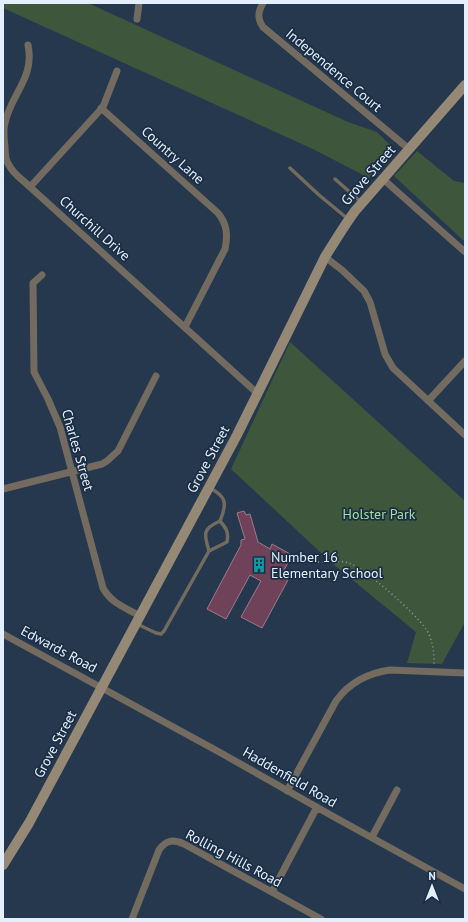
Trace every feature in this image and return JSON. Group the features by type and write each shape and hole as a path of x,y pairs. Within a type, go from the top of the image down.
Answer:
{"street":[{"path":"137,19 138,3"},
{"name":"Independence Court","path":"263,3 258,13 263,27 409,149"},
{"name":"Churchill Drive","path":"28,45 30,64 20,91 11,105 4,124 6,159 9,165 30,187 258,394"},
{"path":"30,187 102,108 117,71"},
{"name":"Grove Street","path":"3,866 29,823 209,488 258,394 325,257 349,219 362,202 465,85"},
{"name":"Country Lane","path":"102,108 218,213 225,224 227,230 225,249 185,327"},
{"path":"383,179 465,252"},
{"path":"325,257 347,274 364,291 370,302 381,342 389,362 400,376 465,435"},
{"name":"Charles Street","path":"42,276 33,284 34,372 57,421 103,588 106,595 138,620"},
{"path":"428,401 465,361"},
{"path":"3,489 102,464 115,455 131,427 156,376"},
{"name":"Edwards Road","path":"3,634 102,688"},
{"path":"288,791 336,701 350,686 360,680 380,672 401,670 465,673"},
{"name":"Haddenfield Road","path":"102,688 465,889"},
{"path":"372,837 397,790"},
{"path":"272,892 317,807"},
{"name":"Rolling Hills Road","path":"132,919 159,850 162,845 172,840 184,844 321,919"}],"lane":[{"path":"290,168 318,195 349,219"},
{"path":"335,179 362,202"},
{"path":"209,488 220,493 224,501 224,510 220,521 210,525 206,530 205,538 209,551"},
{"path":"138,620 156,633 161,634 164,631 209,551 227,542 228,534 226,527 220,521"}],"path":[{"path":"318,562 347,562 361,569 402,604 425,629 434,647 434,672"}],"green space":[{"path":"3,3 88,3 348,122 377,132 392,147 369,178 313,149 3,8"},
{"path":"417,151 454,181 465,183 465,242 394,176"},
{"name":"Holster Park","path":"290,342 465,501 465,622 442,664 407,663 416,632 333,564 231,469"}],"building":[{"name":"Number 16 Elementary School","path":"244,511 246,515 250,514 258,542 270,549 272,544 292,555 281,576 288,580 262,628 241,617 261,581 250,575 226,619 207,609 241,545 241,540 245,539 237,513"}],"place":[{"name":"Number 16 Elementary School","path":"259,565"}]}
